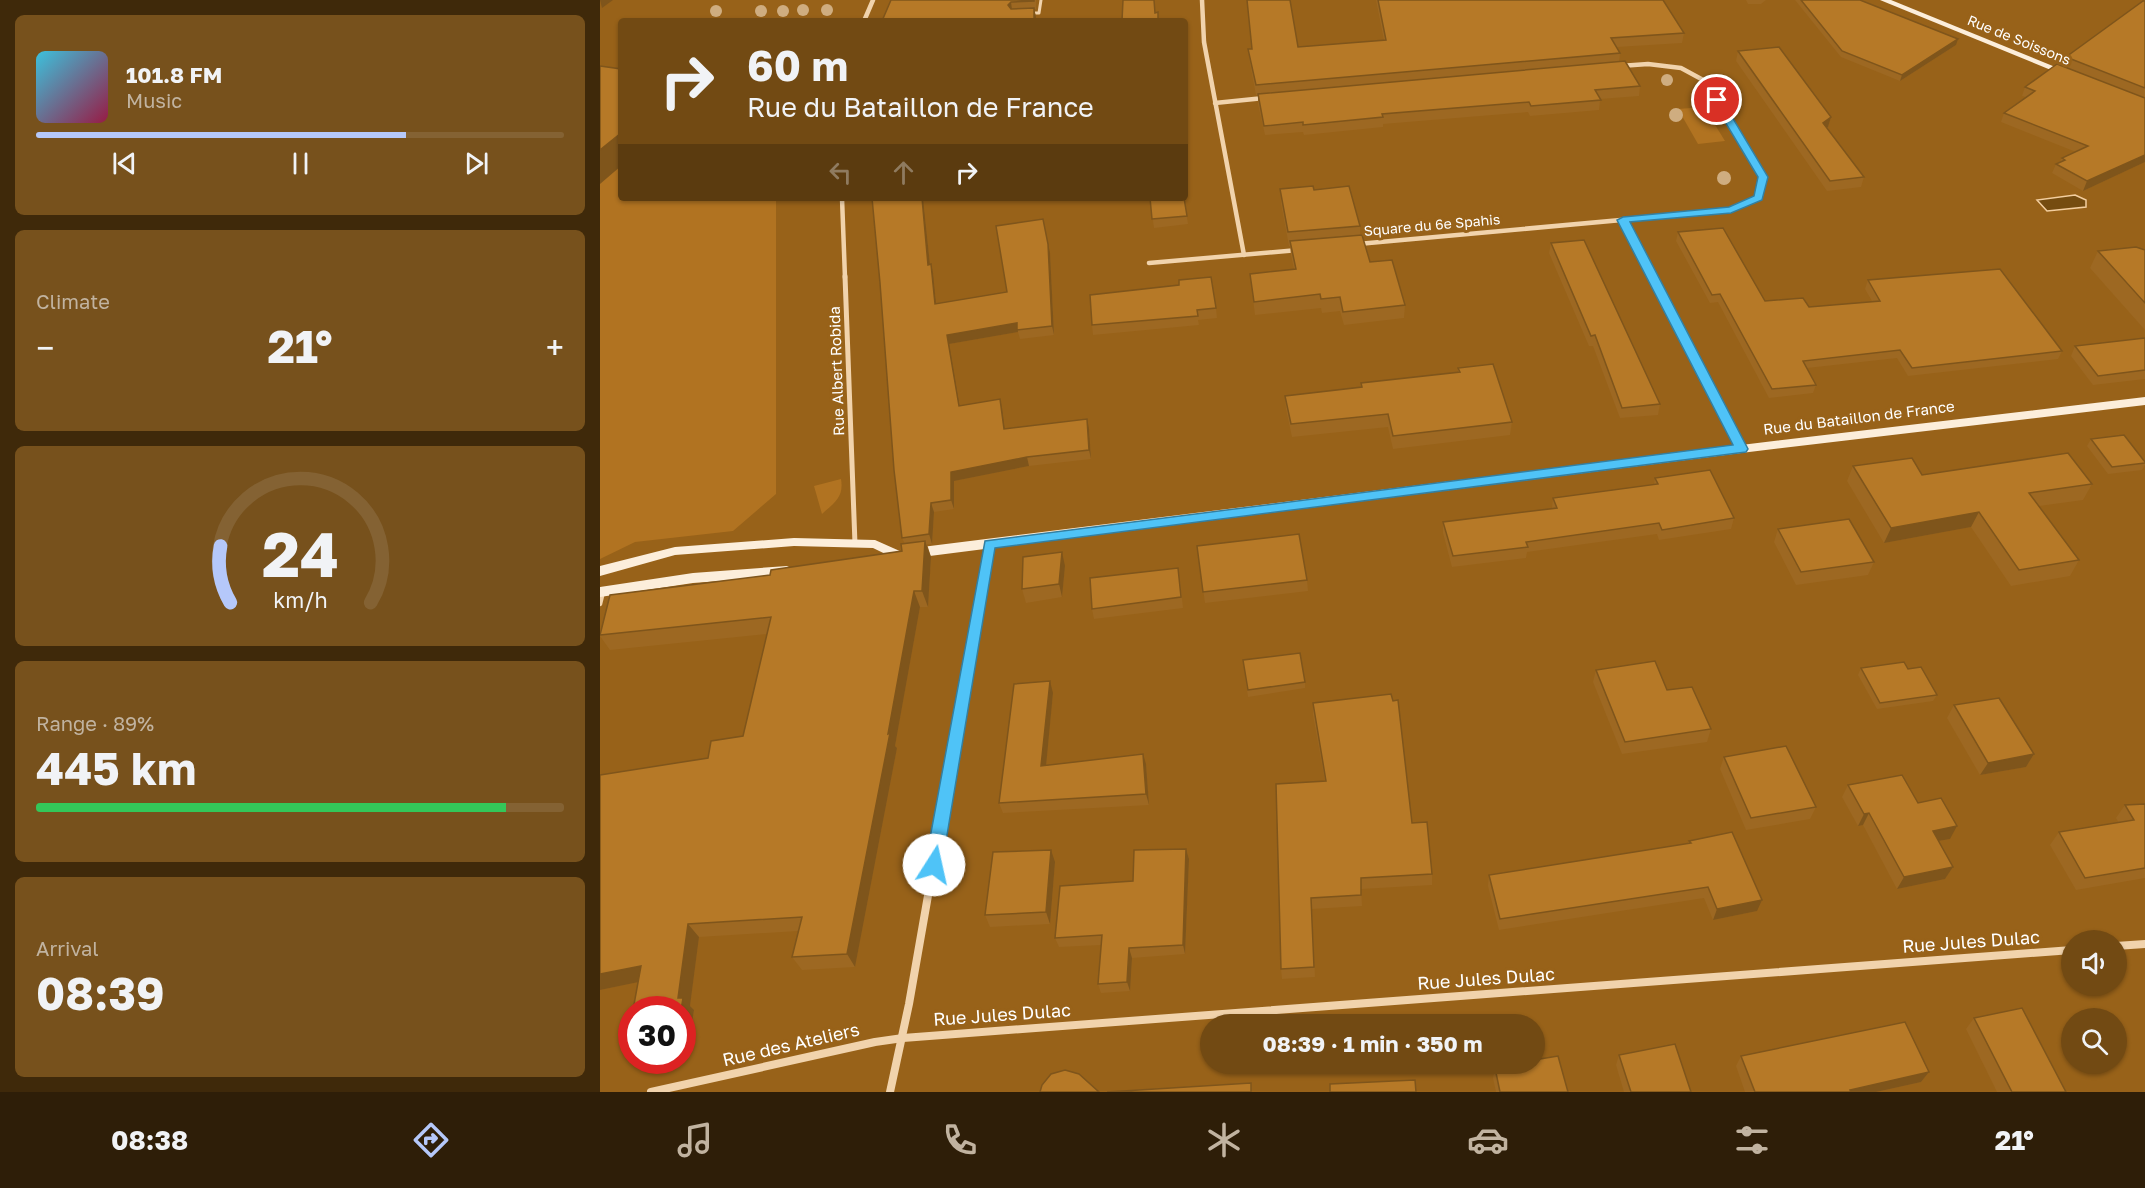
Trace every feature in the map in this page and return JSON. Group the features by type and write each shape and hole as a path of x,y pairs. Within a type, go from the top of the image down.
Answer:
{"street":[{"path":"865,18 873,0"},
{"path":"1202,0 1204,42 1244,255"},
{"name":"Rue de Soissons","path":"1884,0 2080,79"},
{"name":"Square du 6e Spahis","path":"1350,245 1731,210 1759,197 1763,177 1706,81 1681,68 1648,64 1612,67"},
{"path":"1215,103 1274,98"},
{"name":"Rue Albert Robida","path":"842,201 855,544"},
{"path":"1623,220 1741,449"},
{"path":"1149,263 1303,249"},
{"name":"Rue du Bataillon de France","path":"881,561 898,555 1741,449 2145,401"},
{"name":"Rue du Bataillon de France","path":"600,571 675,551 794,542 874,544 898,555"},
{"path":"890,1092 903,1038 989,544"},
{"path":"602,592 693,578 801,570"},
{"path":"2127,945 2145,944"},
{"name":"Rue Jules Dulac","path":"903,1038 2061,951"},
{"name":"Rue des Ateliers","path":"651,1092 875,1042 903,1038"}],"lane":[{"path":"1022,13 1040,13 1041,0"},
{"path":"600,604 602,592"}],"shaded area":[{"path":"600,73 618,76 618,201 776,201 776,494 733,531 635,542 600,559"},
{"path":"1704,107 1725,141 1698,144 1678,109"},
{"path":"2075,195 2086,200 2086,207 2047,211 2037,200"},
{"path":"841,479 840,495 822,514 814,486"}],"building":[{"path":"891,0 1034,0 1011,2 1008,5 1011,9 1034,8 1034,18 883,18"},
{"path":"1123,0 1154,0 1155,13 1158,12 1158,18 1122,18"},
{"path":"1247,0 1290,0 1298,47 1386,40 1378,0 1663,0 1684,33 1611,38 1620,53 1256,85 1248,49 1252,49"},
{"path":"1801,0 1860,0 1958,39 1902,75 1842,51"},
{"path":"2145,1 2145,88 2066,57"},
{"path":"1779,47 1831,117 1823,123 1864,177 1830,181 1738,51"},
{"path":"1625,61 1640,86 1595,90 1601,100 1531,106 1529,102 1382,114 1383,117 1303,125 1303,122 1264,126 1258,94"},
{"path":"2057,64 2145,98 2145,155 2087,181 2056,164 2065,160 2062,158 2088,146 2004,113 2035,91 2025,87"},
{"path":"600,66 618,69 618,135 600,150"},
{"path":"1313,186 1314,190 1349,186 1360,226 1288,232 1280,189"},
{"path":"872,201 922,201 928,265 931,264 935,304 1007,292 996,226 1043,219 1048,244 1052,326 1017,330 1017,323 947,335 959,406 1000,399 1004,429 1087,419 1089,450 1027,457 951,472 951,500 931,503 929,534 902,538 894,470"},
{"path":"1150,201 1184,201 1187,216 1152,219"},
{"path":"1723,228 1765,301 1803,298 1809,307 1880,301 1868,280 2000,269 2062,351 1912,368 1900,350 1803,361 1816,385 1772,389 1720,294 1712,295 1678,232"},
{"path":"1362,235 1370,262 1392,260 1405,305 1343,312 1340,297 1321,299 1320,294 1254,302 1250,274 1296,269 1290,241"},
{"path":"1584,240 1660,404 1622,408 1595,335 1591,336 1551,243"},
{"path":"2136,247 2145,250 2145,303 2098,251"},
{"path":"1211,277 1216,308 1197,310 1198,316 1092,325 1090,295 1179,285 1179,280"},
{"path":"2145,338 2145,370 2098,376 2075,346"},
{"path":"1493,364 1512,422 1393,436 1388,414 1291,424 1285,396 1362,387 1361,383 1460,372 1458,368"},
{"path":"2124,435 2145,463 2112,467 2091,439"},
{"path":"2068,453 2092,484 2029,493 2079,560 2019,570 1979,512 1891,528 1853,466 1912,458 1922,475"},
{"path":"1710,470 1734,518 1662,530 1659,523 1526,542 1528,547 1453,556 1443,522 1557,508 1553,498 1658,484 1655,478"},
{"path":"1849,519 1874,562 1801,572 1778,529"},
{"path":"1299,534 1307,580 1203,592 1197,546"},
{"path":"925,541 922,591 914,591 888,734 890,733 847,954 792,957 802,917 688,924 678,996 636,996 641,966 600,974 600,775 708,758 711,741 743,736 771,617 600,635 610,595 770,575 771,570 902,551 901,544"},
{"path":"1062,552 1059,584 1022,589 1023,557"},
{"path":"1178,568 1181,597 1092,609 1090,578"},
{"path":"1300,653 1305,682 1248,690 1243,660"},
{"path":"1655,661 1667,690 1692,687 1711,729 1625,742 1596,670"},
{"path":"1904,662 1908,669 1921,667 1937,695 1880,703 1861,668"},
{"path":"1050,681 1041,766 1143,754 1146,794 999,803 1014,684"},
{"path":"1391,694 1393,701 1398,700 1412,823 1427,822 1432,874 1361,878 1361,895 1311,898 1314,967 1281,969 1276,784 1326,781 1313,703"},
{"path":"1999,698 2034,754 1988,763 1954,705"},
{"path":"1786,746 1816,807 1751,818 1724,757"},
{"path":"1902,775 1918,803 1941,798 1957,826 1933,831 1953,867 1904,877 1869,813 1864,814 1848,785"},
{"path":"2145,804 2145,868 2085,878 2059,832 2134,820 2125,805"},
{"path":"1732,832 1762,900 1717,909 1708,887 1500,919 1489,875 1691,843 1689,841"},
{"path":"1186,849 1183,945 1129,948 1127,982 1098,984 1102,935 1055,938 1060,886 1133,881 1134,850"},
{"path":"1051,850 1046,912 985,915 993,852"},
{"path":"2022,1008 2066,1092 2012,1092 1974,1018"},
{"path":"1905,1022 1929,1072 1850,1090 1851,1092 1755,1092 1741,1056"},
{"path":"1675,1044 1691,1092 1631,1092 1619,1055"},
{"path":"1558,1056 1568,1092 1500,1092 1496,1074 1545,1074 1545,1058"},
{"path":"1065,1070 1079,1074 1099,1092 1040,1092 1042,1085 1051,1074"},
{"path":"1415,1080 1416,1092 1330,1092 1330,1084"},
{"path":"1251,1083 1251,1092 1107,1092"}],"route":[{"path":"934,865 989,544 1741,449 1623,220 1731,210 1759,197 1763,177 1717,100"}]}
